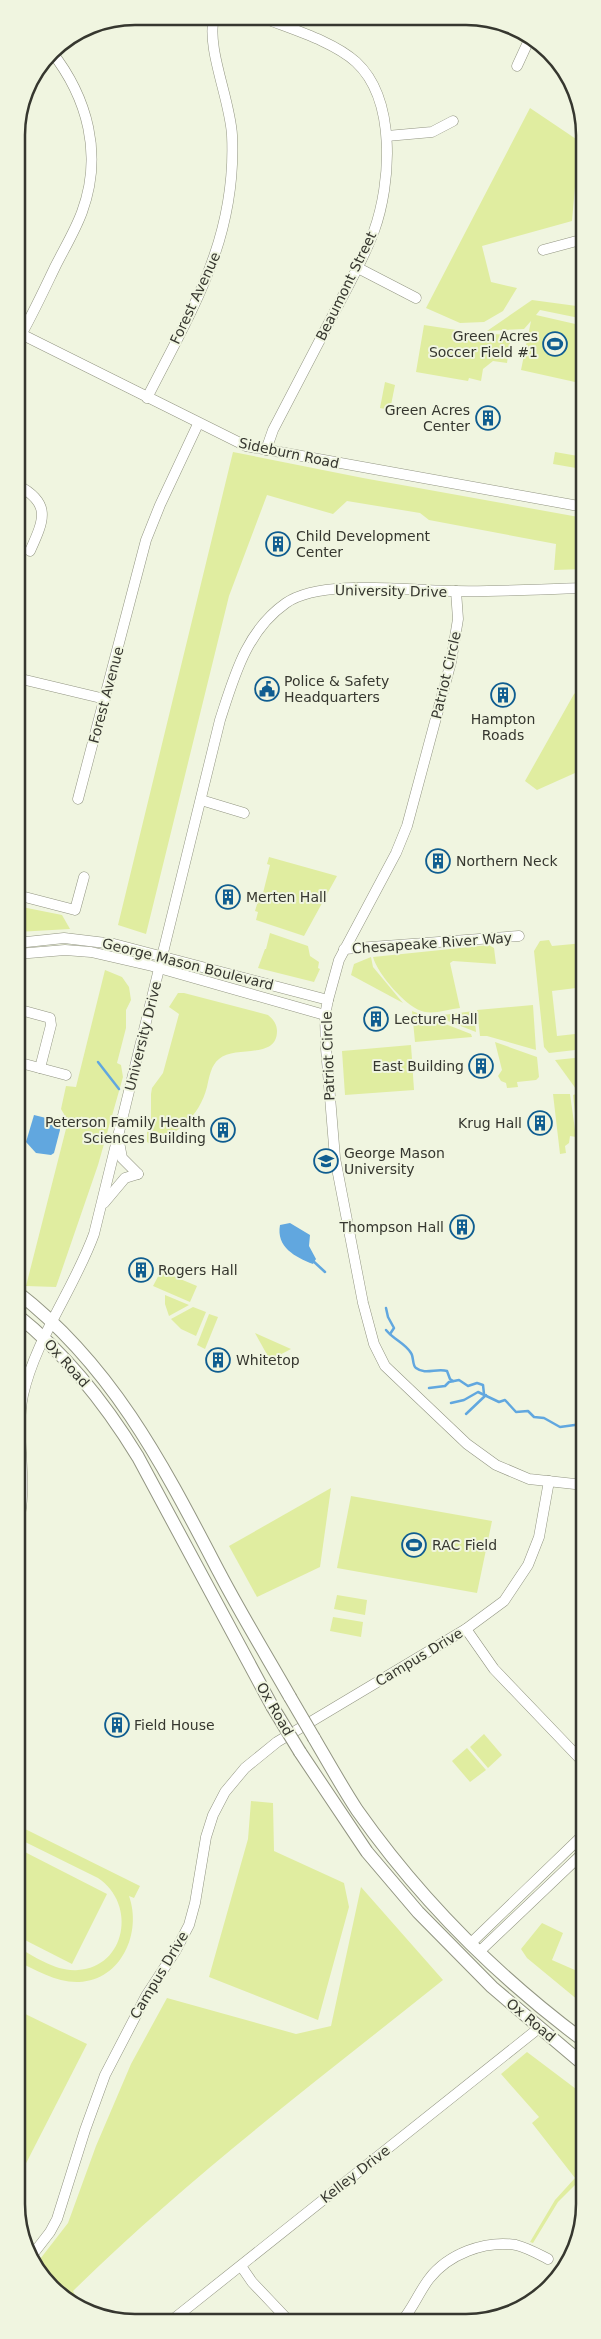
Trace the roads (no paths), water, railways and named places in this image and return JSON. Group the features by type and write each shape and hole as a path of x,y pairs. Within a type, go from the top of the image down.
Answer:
{"main road":[{"name":"Ox Road","path":"25,1299 52,1322 99,1372 129,1412 178,1493 220,1574 290,1697 357,1809 394,1858 476,1947 534,2003 576,2035"},
{"name":"Ox Road","path":"25,1322 45,1338 68,1362 100,1400 129,1442 272,1706 300,1752 368,1852 418,1912 485,1981 576,2058"},
{"path":"534,2003 538,2011 539,2028 558,2028 576,2037"}],"street":[{"name":"Forest Avenue","path":"147,398 206,281 217,251 227,214 232,172 231,129 227,100 211,39 213,25"},
{"name":"Beaumont Street","path":"266,450 273,430 358,268 374,231 382,202 386,175 387,136 382,110 365,72 345,54 279,25"},
{"path":"517,66 527,44"},
{"path":"25,323 77,224 87,197 90,180 92,149 86,114 72,82 56,58"},
{"path":"387,136 432,132 453,121"},
{"path":"543,250 576,240"},
{"path":"358,268 416,298"},
{"name":"Sideburn Road","path":"25,339 246,446 576,506"},
{"name":"Forest Avenue","path":"78,799 146,540 160,505 198,424"},
{"path":"25,490 36,497 42,511 40,528 30,551"},
{"name":"University Drive","path":"25,1390 30,1372 52,1322 88,1253 101,1208 220,720 242,657 251,639 269,618 287,602 311,593 340,588 456,591"},
{"path":"456,591 576,588"},
{"name":"Patriot Circle","path":"456,591 458,619 451,662 407,826 396,853 339,960 328,1000 325,1015 335,1158 361,1297 374,1344 385,1366 482,1456 503,1469 521,1476 576,1484"},
{"path":"25,680 105,699"},
{"path":"201,800 244,812"},
{"path":"25,897 75,910 84,877"},
{"name":"Chesapeake River Way","path":"344,949 519,936"},
{"name":"George Mason Boulevard","path":"25,942 64,938 86,939 114,944 328,1000"},
{"name":"George Mason Boulevard","path":"25,953 65,950 91,952 160,968 325,1015"},
{"path":"25,1011 50,1018 51,1025 40,1068"},
{"path":"25,1064 66,1075"},
{"path":"101,1208 125,1178 138,1174 122,1158 118,1139"},
{"name":"Campus Drive","path":"36,2251 57,2219 93,2107 113,2060 146,1996 176,1950 189,1925 195,1903 206,1837 213,1815 225,1792 245,1768 277,1742 466,1629 504,1601 528,1565 541,1528 549,1481"},
{"path":"466,1629 494,1669 576,1755"},
{"path":"476,1947 576,1842"},
{"path":"476,1947 576,1859"},
{"name":"Kelley Drive","path":"180,2314 539,2028"},
{"path":"407,2314 433,2274 446,2262 461,2254 487,2246 510,2245 524,2247 548,2260"},
{"path":"241,2266 263,2295 282,2314"}],"water":[{"path":"34,1115 50,1119 59,1126 60,1130 54,1153 51,1155 36,1153 26,1142"},
{"path":"290,1223 310,1235 309,1246 316,1259 313,1264 300,1258 284,1245 281,1239 280,1225"}],"waterway":[{"path":"98,1062 119,1089"},
{"path":"312,1260 325,1272"},
{"path":"386,1308 394,1328 390,1334"},
{"path":"386,1330 409,1350 416,1368 423,1371 447,1371 450,1379 453,1381"},
{"path":"429,1388 445,1386 449,1382 459,1380 468,1386 477,1383 483,1385 484,1394"},
{"path":"451,1403 464,1400 478,1392 499,1402 505,1400 516,1412 528,1411 534,1417 544,1418 560,1427 576,1425"},
{"path":"466,1414 486,1395"}],"place":[{"name":"Green Acres Soccer Field #1","path":"555,344"},
{"name":"Green Acres Center","path":"488,418"},
{"name":"Child Development Center","path":"278,544"},
{"name":"Police & Safety Headquarters","path":"267,689"},
{"name":"Hampton Roads","path":"503,695"},
{"name":"Northern Neck","path":"438,861"},
{"name":"Merten Hall","path":"228,897"},
{"name":"Lecture Hall","path":"376,1019"},
{"name":"East Building","path":"481,1066"},
{"name":"Krug Hall","path":"540,1123"},
{"name":"Peterson Family Health Sciences Building","path":"223,1130"},
{"name":"George Mason University","path":"326,1161"},
{"name":"Thompson Hall","path":"462,1227"},
{"name":"Rogers Hall","path":"141,1270"},
{"name":"Whitetop","path":"218,1360"},
{"name":"RAC Field","path":"414,1545"},
{"name":"Field House","path":"117,1725"}]}
